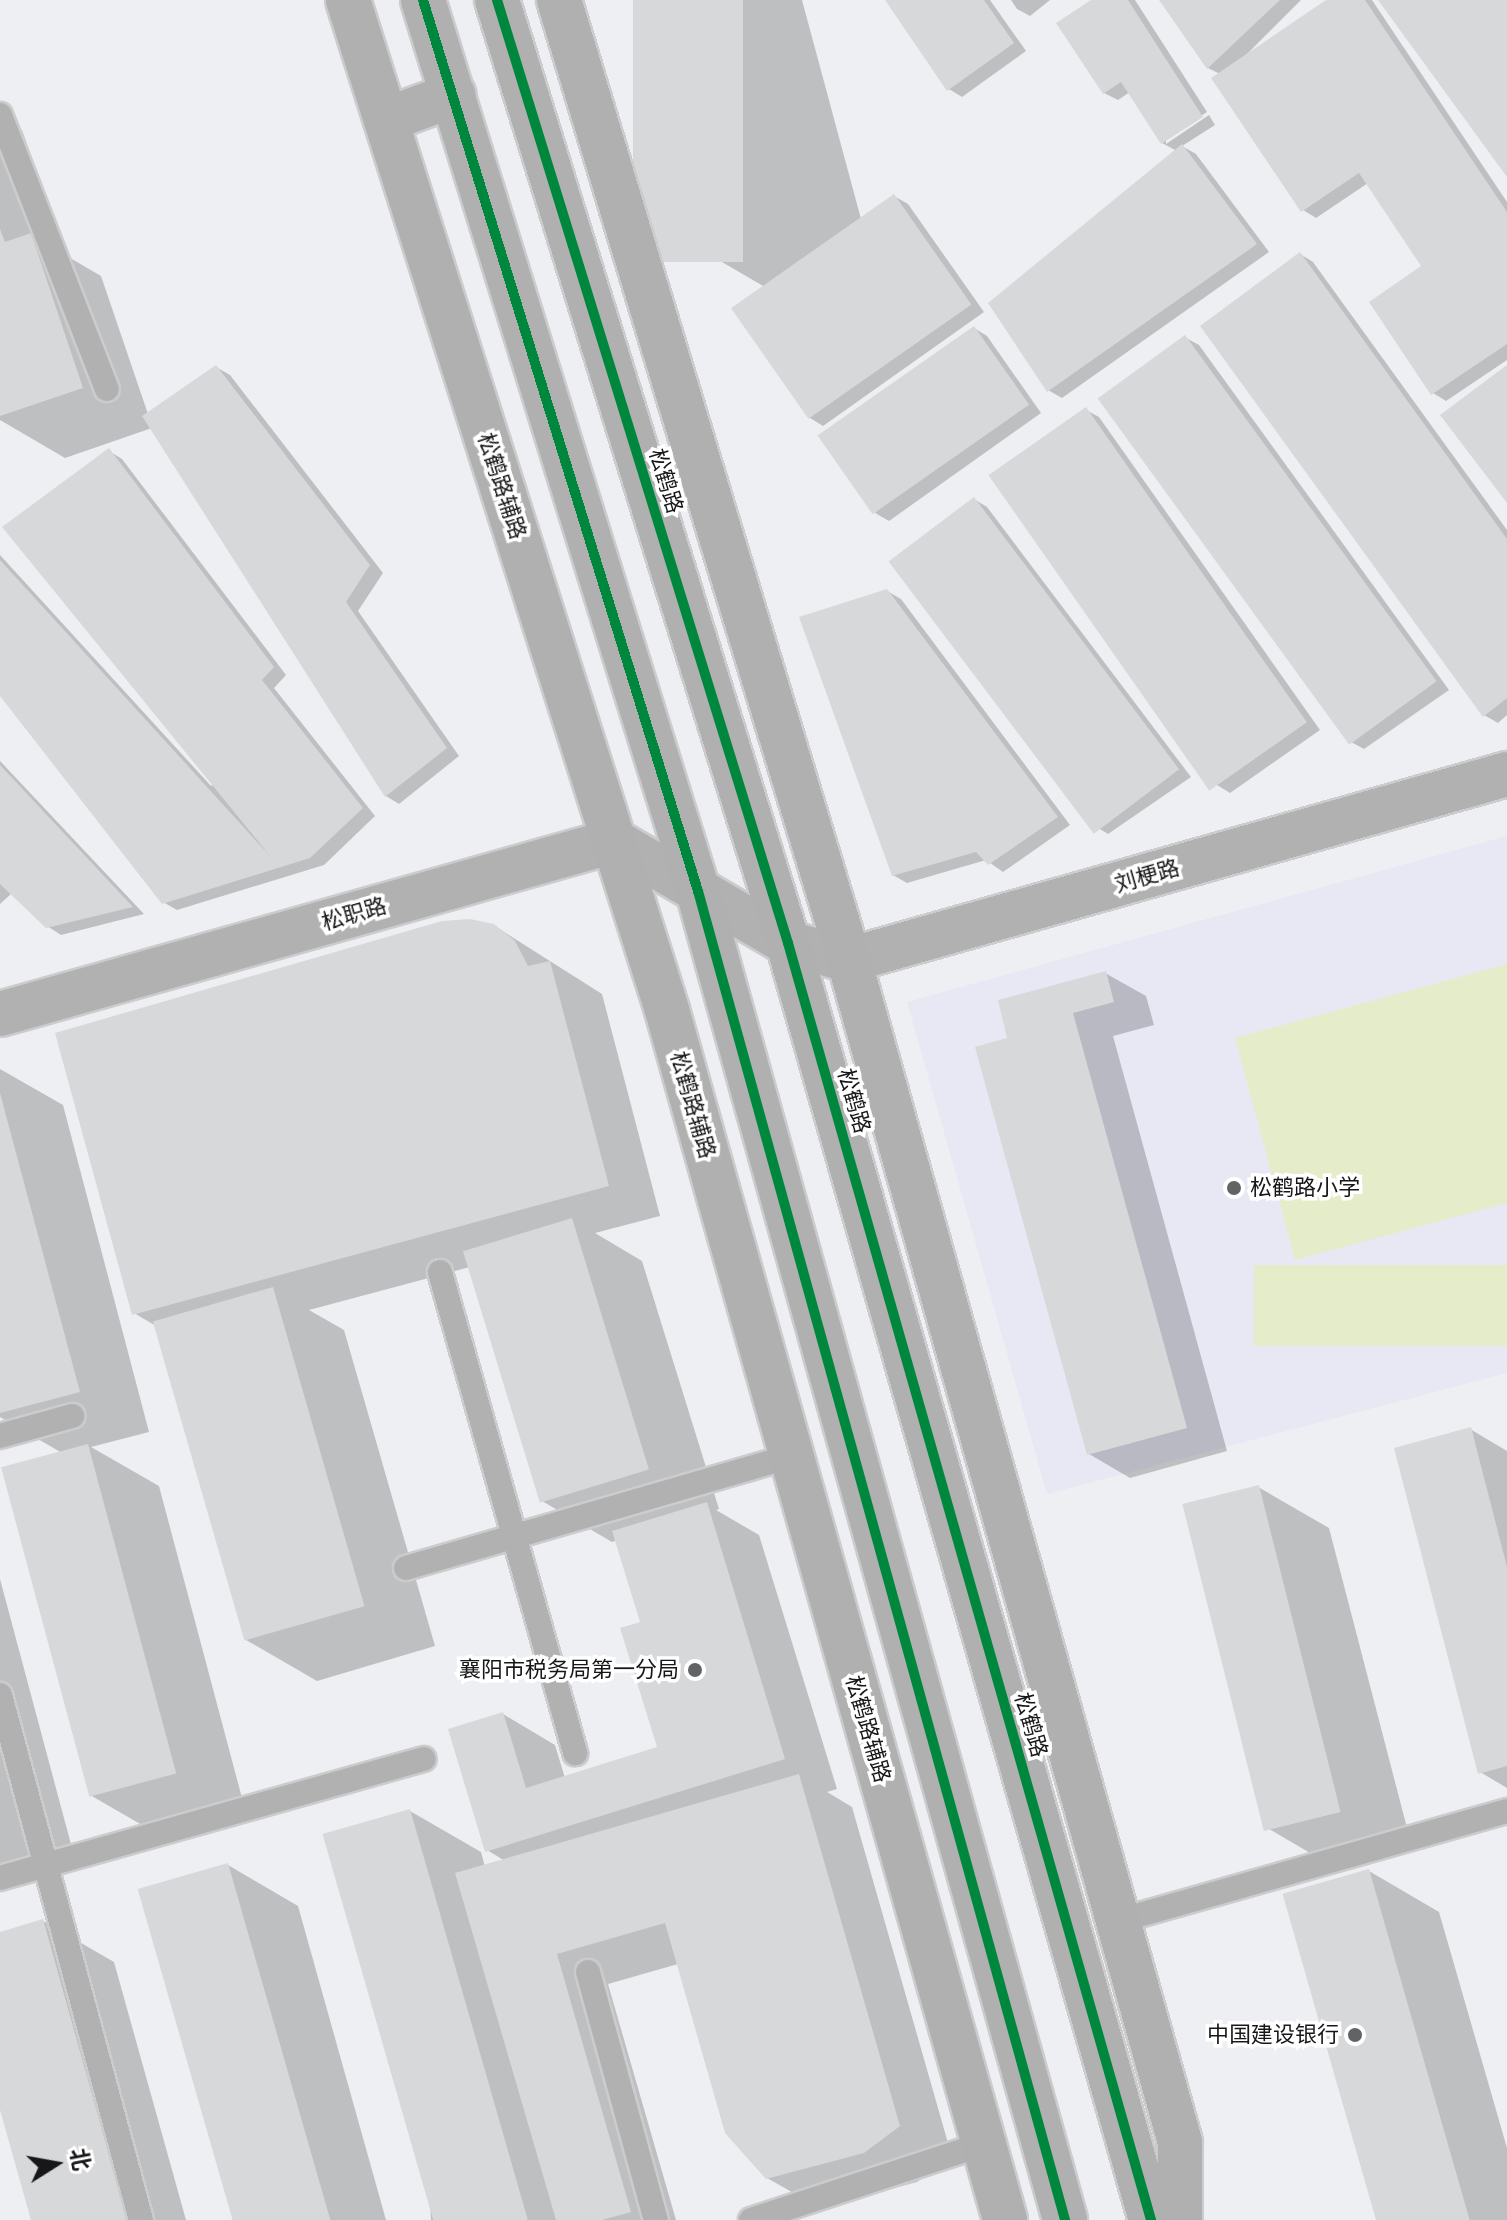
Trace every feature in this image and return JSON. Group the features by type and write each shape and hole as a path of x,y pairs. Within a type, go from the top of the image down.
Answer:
{"street":[{"name":"松鹤路辅路","path":"348,0 667,1010 1005,2220"},
{"path":"423,0 698,891 1065,2220"},
{"name":"松鹤路","path":"497,0 788,943 1151,2220"},
{"path":"559,0 849,960 1180,2142 1180,2220"},
{"path":"524,88 580,67"},
{"path":"386,120 453,95"},
{"name":"刘梗路","path":"849,960 1507,774"},
{"path":"614,841 788,943 849,960"},
{"name":"松职路","path":"0,1014 614,841"},
{"path":"943,1486 992,1472"}],"lane":[{"path":"0,115 107,389"},
{"path":"440,1272 575,1753"},
{"path":"0,1436 72,1416"},
{"path":"406,1568 792,1456"},
{"path":"0,1695 141,2220"},
{"path":"0,1878 424,1759"},
{"path":"1118,1921 1507,1811"},
{"path":"588,1972 656,2220"},
{"path":"751,2220 983,2144"}],"shaded area":[{"name":"松鹤路小学","path":"1507,836 1507,1373 1047,1494 907,1002"}],"green space":[{"path":"1507,964 1507,1203 1295,1260 1235,1038"},
{"path":"1254,1265 1507,1265 1507,1346 1254,1346"}],"building":[{"path":"633,0 743,0 743,262 633,262"},
{"path":"885,0 984,0 1014,43 947,91"},
{"path":"1091,0 1128,0 1203,117 1161,144 1121,82 1103,94 1056,23"},
{"path":"1159,0 1280,0 1207,69"},
{"path":"1326,0 1365,0 1507,212 1507,344 1431,395 1369,302 1421,266 1359,173 1301,212 1211,78"},
{"path":"1378,0 1507,0 1507,177"},
{"path":"1182,144 1257,244 1047,392 988,303"},
{"path":"894,194 971,305 808,419 731,308"},
{"path":"0,229 5,242 31,233 83,388 0,416"},
{"path":"1300,252 1507,539 1507,698 1483,717 1200,326"},
{"path":"974,326 1029,405 873,514 818,436"},
{"path":"1185,335 1437,681 1349,745 1098,398"},
{"path":"216,365 370,565 346,602 447,748 385,797 142,416"},
{"path":"1507,365 1507,503 1440,415"},
{"path":"1086,407 1307,722 1209,791 989,475"},
{"path":"109,448 274,667 262,680 363,808 310,858 162,904 0,696 0,560 270,856 2,527"},
{"path":"974,497 1179,769 1094,834 889,561"},
{"path":"887,589 1058,817 988,865 976,852 892,876 799,617"},
{"path":"0,765 133,907 46,928 0,884"},
{"path":"470,919 494,924 515,941 528,966 550,961 609,1186 132,1315 55,1033 442,921"},
{"path":"1106,971 1114,1002 1073,1013 1187,1428 1087,1455 975,1047 1007,1038 998,1000"},
{"path":"0,1093 80,1392 0,1413"},
{"path":"572,1218 649,1470 540,1503 463,1251"},
{"path":"273,1287 365,1606 244,1641 153,1321"},
{"path":"1471,1427 1507,1567 1507,1766 1478,1774 1394,1448"},
{"path":"88,1444 176,1773 89,1797 1,1467"},
{"path":"1259,1485 1341,1812 1264,1831 1182,1504"},
{"name":"襄阳市税务局第一分局","path":"707,1502 785,1759 485,1852 448,1729 503,1712 526,1788 657,1747 620,1628 640,1622 612,1531"},
{"path":"799,1774 900,2126 864,2153 766,2179 725,2133 665,1923 557,1954 631,2212 602,2220 556,2220 455,1873"},
{"path":"410,1809 528,2219 433,2220 323,1834"},
{"path":"228,1863 330,2220 233,2220 138,1889"},
{"path":"1369,1869 1470,2220 1376,2220 1282,1894"},
{"path":"43,1919 127,2220 31,2220 0,2110 0,1932"}],"cycle path":[{"path":"423,0 698,891 1065,2220"},
{"path":"497,0 788,943 1151,2220"}],"place":[{"name":"松鹤路小学","path":"1234,1188"},
{"name":"襄阳市税务局第一分局","path":"695,1670"},
{"name":"中国建设银行","path":"1355,2035"}]}
